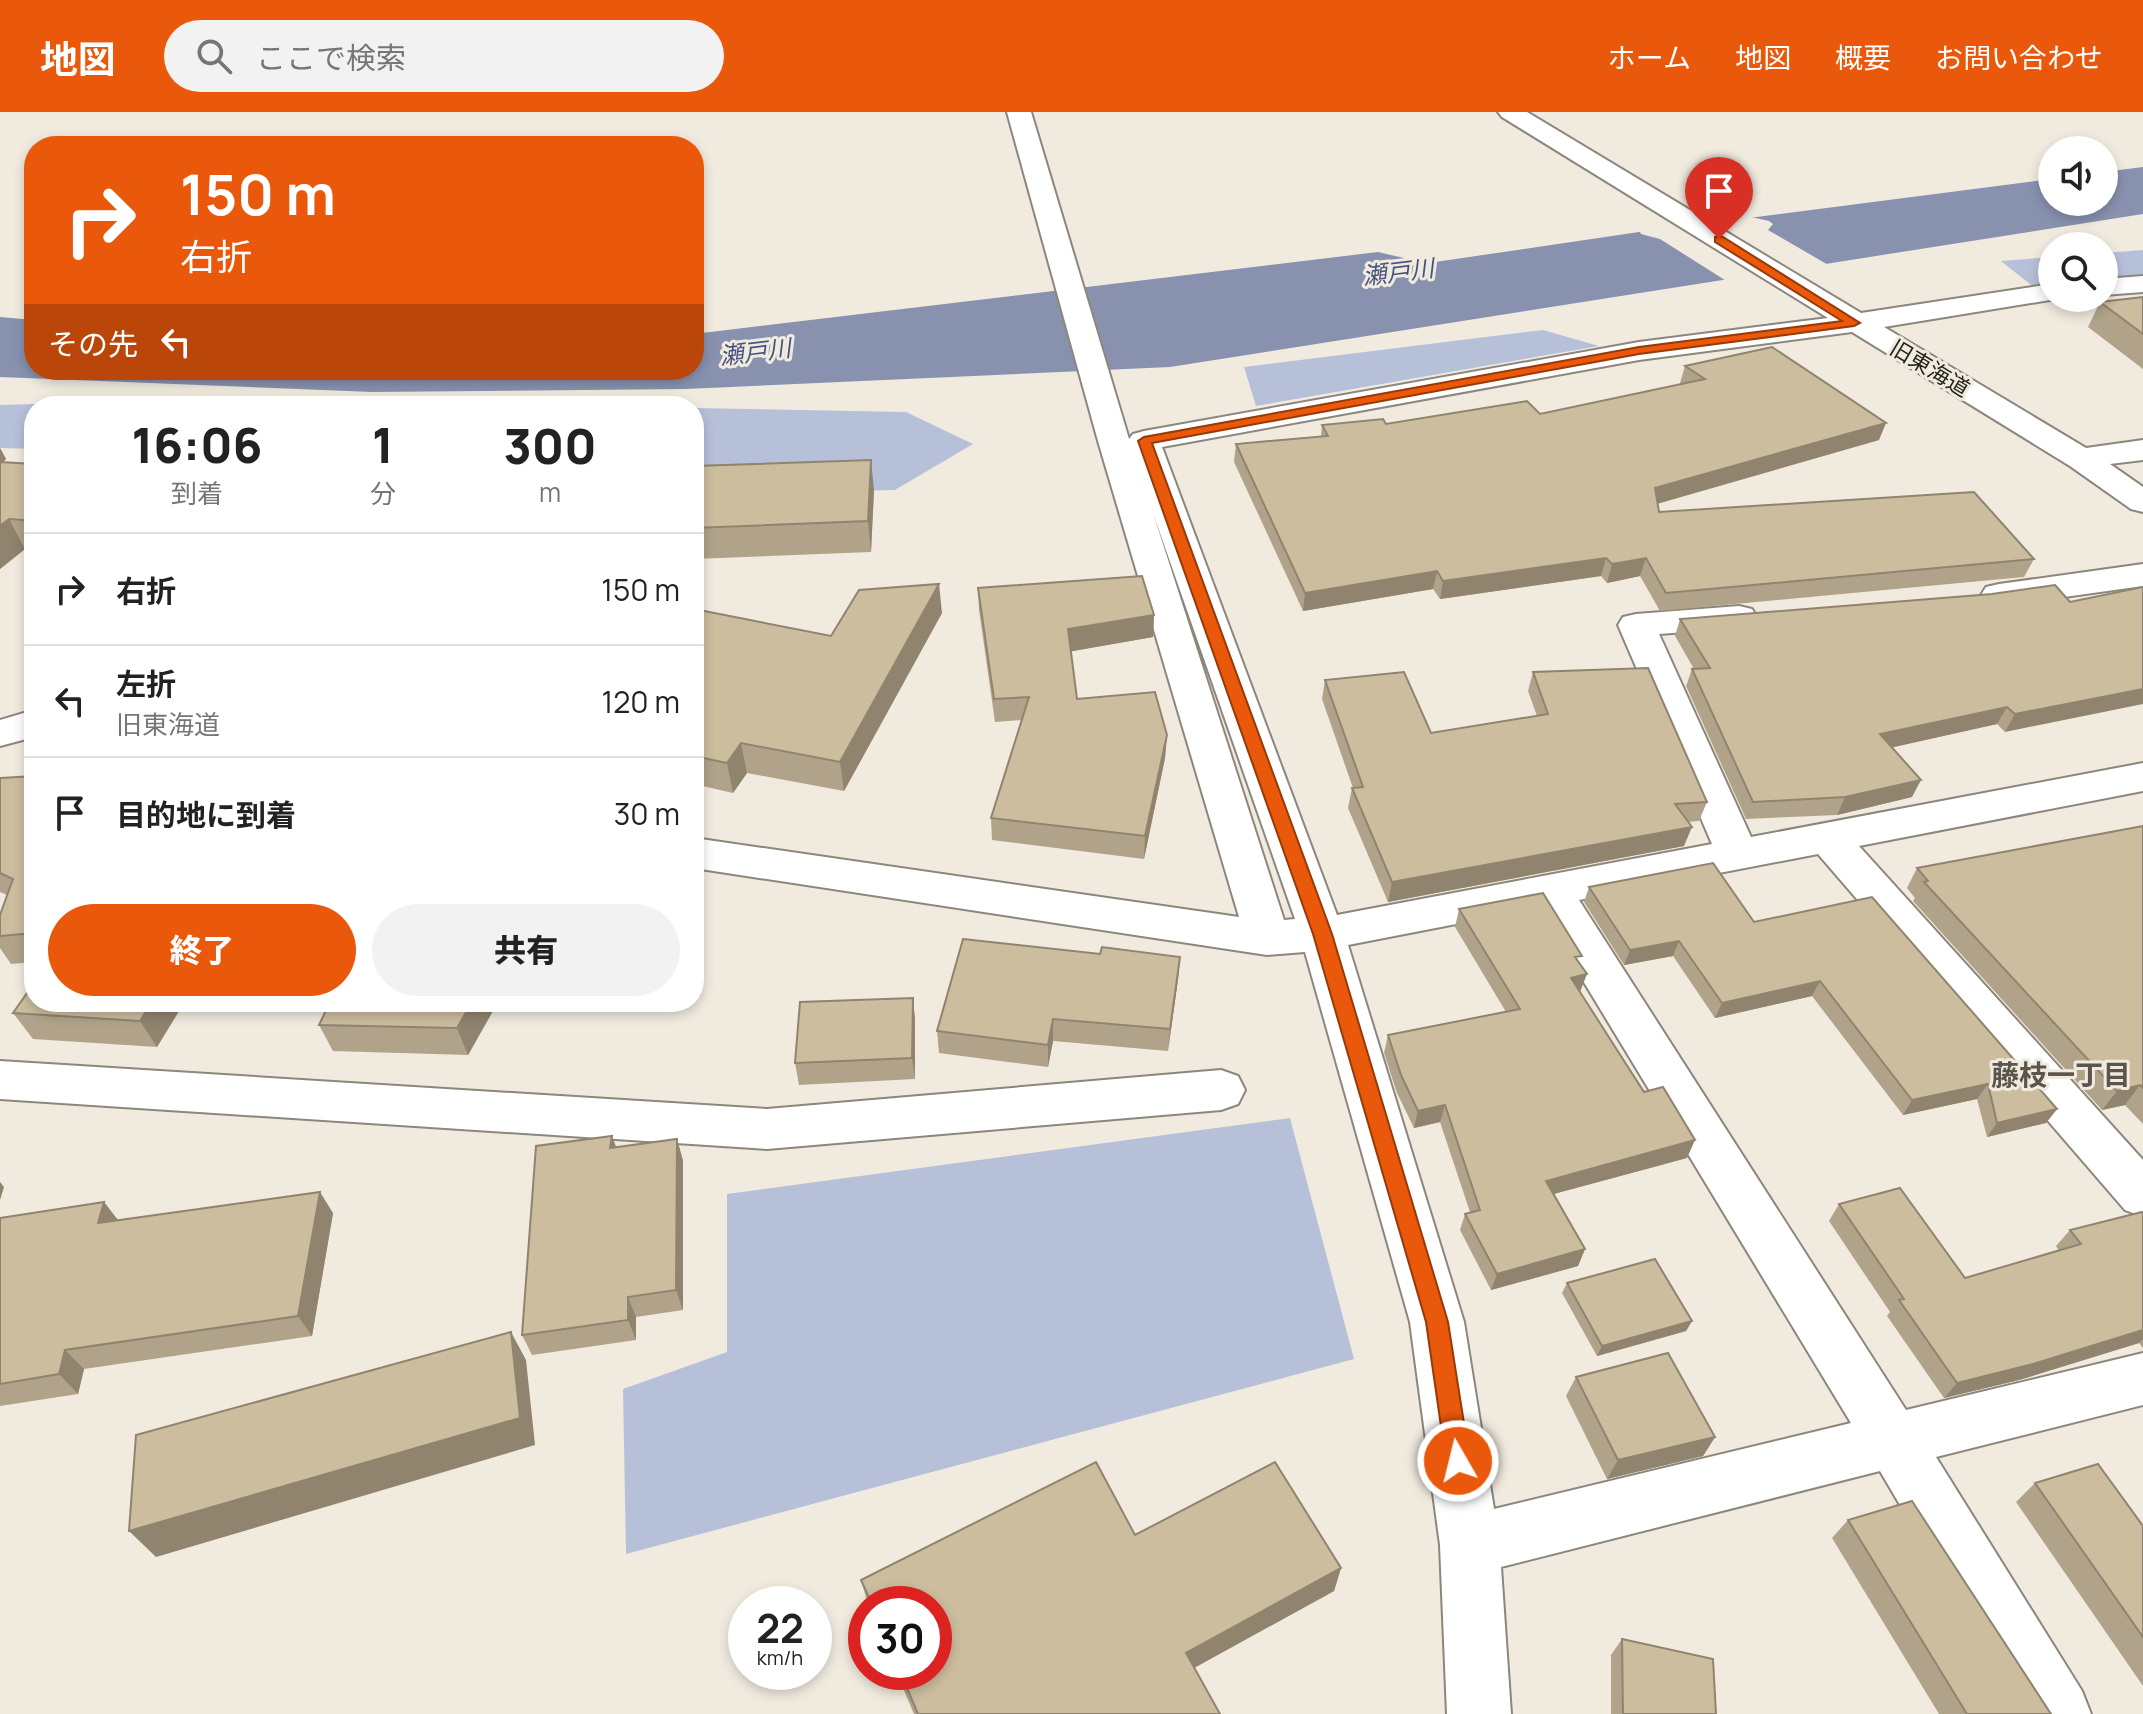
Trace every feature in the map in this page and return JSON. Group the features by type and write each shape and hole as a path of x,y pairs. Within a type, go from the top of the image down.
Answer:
{"street":[{"path":"1019,112 1114,441 1267,938"},
{"name":"旧東海道","path":"1510,112 2081,459 2143,502"},
{"path":"2118,286 2143,284"},
{"path":"1479,1714 1470,1545 1437,1322 1322,934 1144,441 1838,313 2038,293"},
{"path":"2081,459 2143,450"},
{"path":"1967,598 2143,575"},
{"path":"1738,855 1636,625 1778,614"},
{"path":"0,704 24,709"},
{"path":"0,733 24,727"},
{"path":"704,854 1267,938 1322,934 1828,838 2137,785"},
{"path":"1828,838 2143,1195"},
{"path":"1551,891 1893,1440 2059,1714"},
{"path":"0,1080 767,1129 1221,1090"},
{"path":"1470,1545 2143,1379"}],"shaded area":[{"path":"2143,250 2143,286 2118,286 2118,252"},
{"path":"2038,258 2038,285 2031,285 2001,261"},
{"path":"1543,330 1599,346 1256,406 1244,367"},
{"path":"24,404 24,449 0,448 0,405"},
{"path":"704,408 906,412 973,444 895,490 704,495"},
{"path":"1290,1118 1354,1359 626,1554 623,1389 727,1352 727,1194"}],"water":[{"path":"2143,167 2143,214 1170,367 686,389 372,392 74,380 704,380 704,348 807,344 1218,294 1639,232 2038,181 2038,216 2118,216 2118,170"},
{"path":"0,317 24,319 24,378 0,377"}],"pier":[{"path":"1742,215 1769,221 1773,224 1768,230 1830,266 1728,282 1660,239 1641,234 1639,230 1641,227"}],"building":[{"path":"2143,297 2143,334 2113,312 2118,312 2118,300"},
{"path":"1772,347 1886,423 1655,488 1659,512 1974,492 2034,559 1666,593 1646,558 1612,564 1606,558 1443,581 1437,571 1305,593 1236,444 1328,436 1322,425 1383,419 1386,424 1527,401 1540,414 1705,379 1685,366"},
{"path":"871,460 868,521 704,528 704,466"},
{"path":"0,462 24,463 24,520 9,519 0,526"},
{"path":"1142,576 1154,615 1068,629 1077,699 1155,692 1167,735 1145,836 991,818 1029,697 994,699 978,588"},
{"path":"939,584 840,762 741,743 727,763 704,758 704,611 831,636 859,590"},
{"path":"2055,585 2070,602 2143,587 2143,689 2015,714 2007,707 1880,734 1921,780 1845,797 1753,802 1692,669 1710,668 1680,619 1992,594"},
{"path":"1648,668 1707,802 1675,804 1692,827 1392,882 1352,788 1363,787 1325,680 1404,672 1431,733 1548,714 1533,672"},
{"path":"24,777 24,934 0,936 0,915 13,879 0,873 0,778"},
{"path":"2143,826 2143,1088 2140,1085 2117,1091 1924,882 1928,881 1917,868"},
{"path":"1713,863 1754,922 1872,897 2057,1109 1997,1123 1988,1084 1912,1100 1820,981 1722,1003 1679,941 1630,950 1589,887"},
{"path":"1543,893 1582,956 1575,957 1587,974 1571,978 1644,1092 1663,1087 1695,1140 1546,1181 1585,1249 1497,1274 1465,1214 1480,1210 1445,1105 1418,1111 1401,1075 1388,1035 1520,1009 1459,909"},
{"path":"963,939 1100,954 1102,947 1180,957 1170,1029 1053,1019 1048,1045 937,1031"},
{"path":"24,997 24,1012 146,1012 140,1021 13,1013"},
{"path":"913,998 912,1058 795,1063 800,1002"},
{"path":"325,1012 466,1012 457,1028 319,1025"},
{"path":"612,1136 610,1148 677,1139 676,1290 628,1297 628,1320 522,1335 536,1146"},
{"path":"1900,1188 1965,1278 2081,1244 2070,1230 2142,1212 2143,1330 2033,1364 1957,1383 1899,1300 1904,1299 1839,1204"},
{"path":"320,1192 298,1316 65,1350 59,1374 0,1384 0,1218 104,1202 98,1223"},
{"path":"1655,1259 1692,1321 1602,1346 1567,1283"},
{"path":"511,1332 520,1418 129,1531 136,1435"},
{"path":"1668,1353 1715,1437 1618,1460 1576,1377"},
{"path":"1096,1462 1135,1535 1275,1462 1341,1568 1186,1653 1220,1714 918,1714 908,1690 952,1690 952,1586 864,1586 861,1580"},
{"path":"2098,1464 2143,1526 2143,1637 2035,1483"},
{"path":"1912,1501 2051,1714 1967,1714 1848,1520"},
{"path":"1622,1639 1713,1659 1716,1714 1623,1714"}],"waterway":[{"name":"瀬戸川","path":"704,357 1378,274"}],"district":[{"name":"藤枝一丁目","path":"2061,1074"}],"route":[{"path":"1458,1461 1437,1322 1322,934 1144,441 1639,351 1854,323 1719,239"}]}
